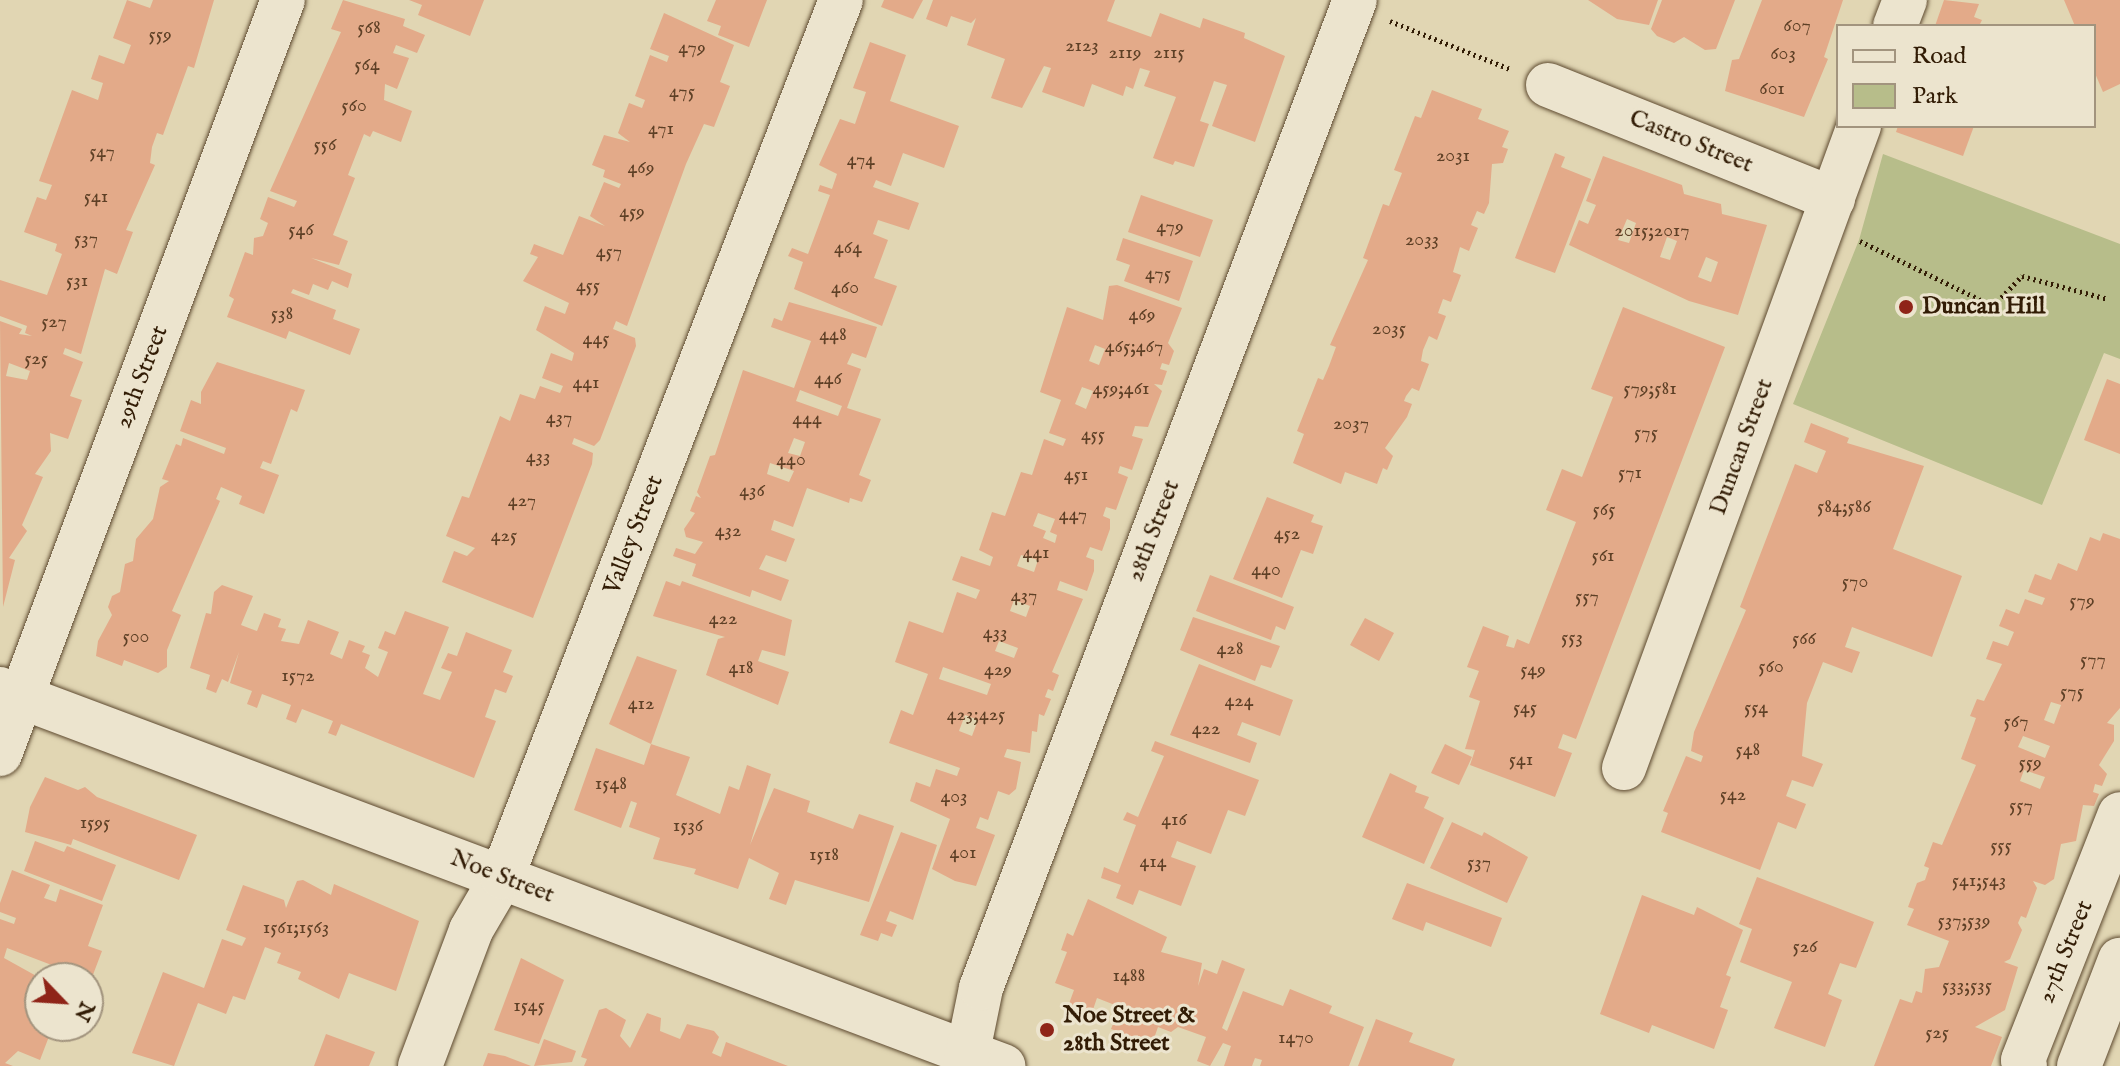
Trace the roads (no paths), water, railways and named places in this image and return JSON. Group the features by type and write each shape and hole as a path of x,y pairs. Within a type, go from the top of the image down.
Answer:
{"street":[{"name":"29th Street","path":"0,754 11,693 283,0"},
{"name":"Valley Street","path":"420,1066 471,930 502,877 841,0"},
{"path":"1896,24 1905,0"},
{"name":"28th Street","path":"979,1062 981,988 1348,2"},
{"name":"Castro Street","path":"1548,85 1828,214"},
{"name":"Duncan Street","path":"1624,768 1858,128"},
{"name":"Noe Street","path":"11,693 502,877 979,1062"},
{"name":"27th Street","path":"2025,1066 2117,831"},
{"path":"2079,1066 2120,960"}],"place":[{"name":"Duncan Hill","path":"1906,307"},
{"name":"Noe Street & 28th Street","path":"1047,1030"}]}
